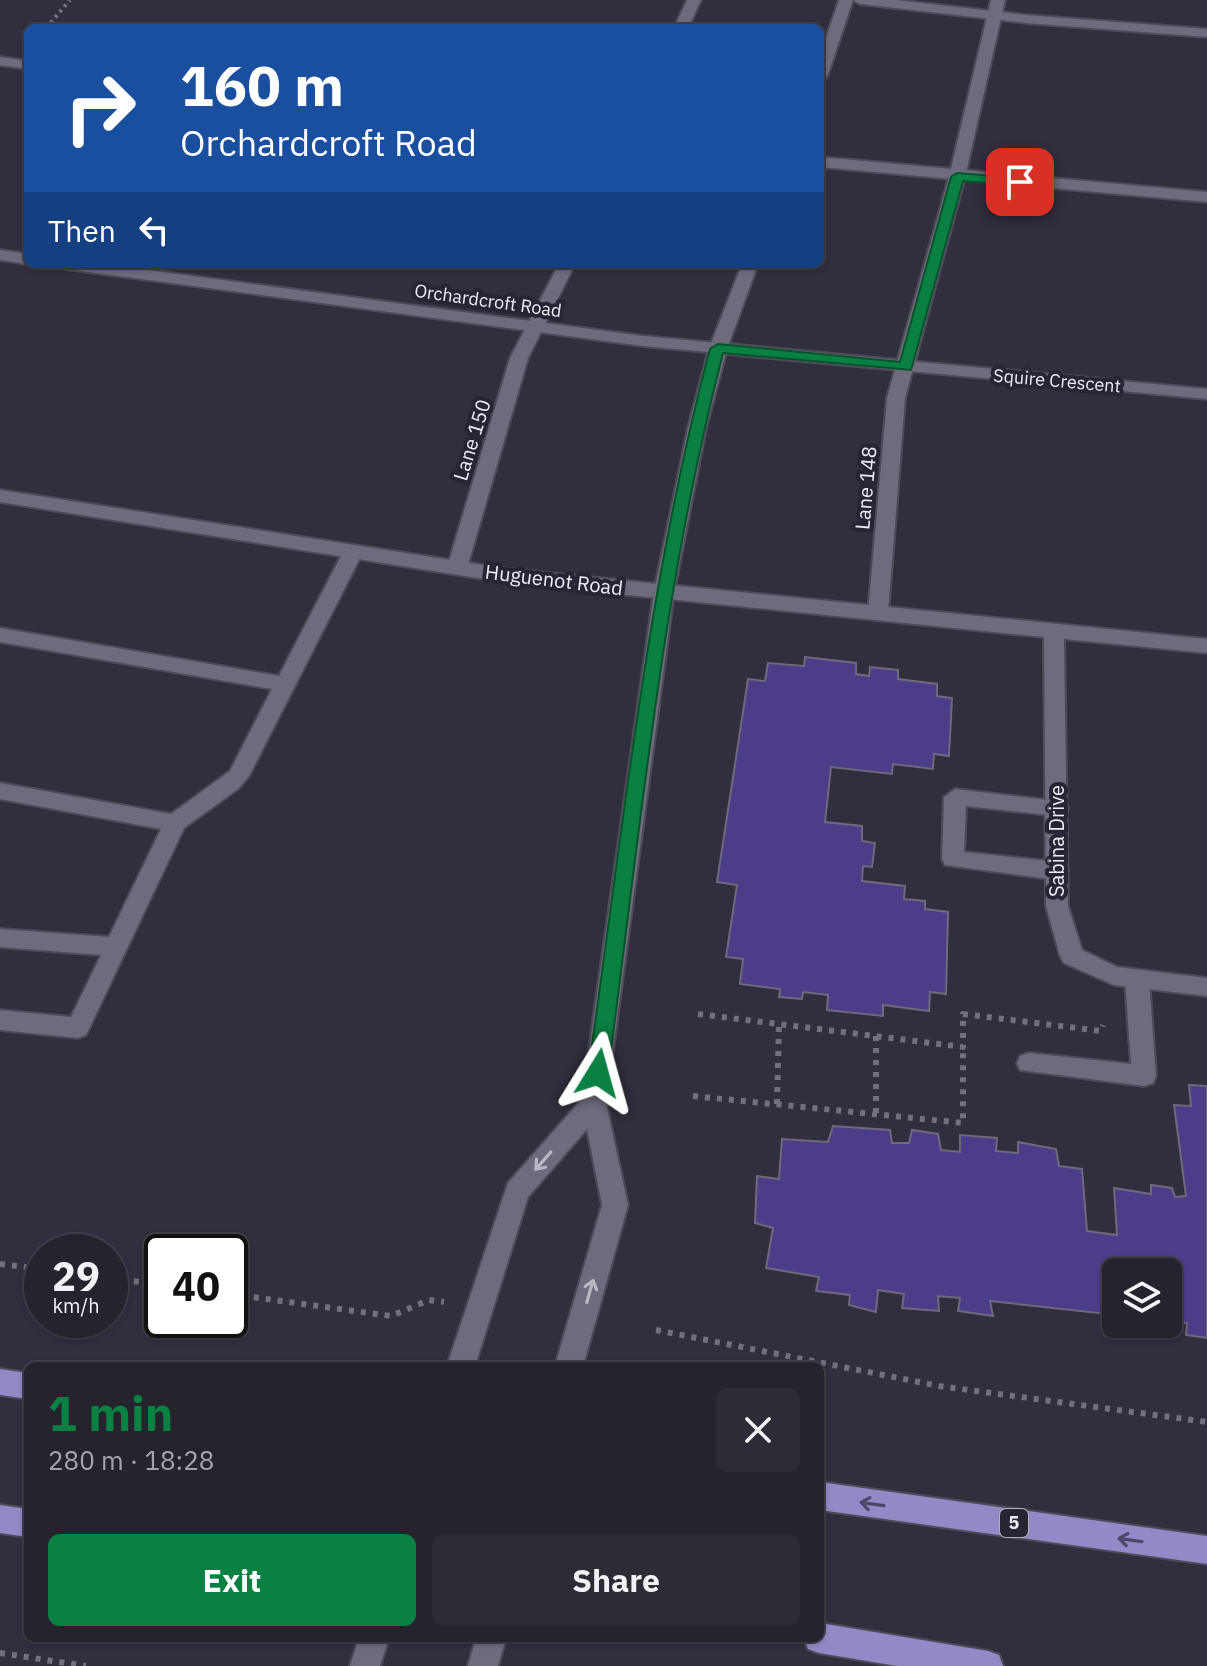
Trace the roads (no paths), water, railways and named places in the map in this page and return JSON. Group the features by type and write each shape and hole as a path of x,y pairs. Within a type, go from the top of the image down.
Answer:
{"main road":[{"path":"0,1382 24,1385"},
{"name":"5","path":"824,1497 1207,1550"},
{"path":"0,1519 24,1522"},
{"path":"824,1639 988,1666"}],"street":[{"path":"683,24 694,0"},
{"path":"824,65 846,0"},
{"path":"860,0 995,16 1207,33"},
{"name":"Lane 148","path":"878,613 896,398 957,177 998,0"},
{"path":"0,61 24,64"},
{"path":"824,162 957,177 1207,197"},
{"path":"0,255 24,258"},
{"name":"Orchardcroft Road","path":"95,268 536,328 906,367"},
{"name":"Lane 150","path":"457,568 519,358 565,268"},
{"path":"570,1362 615,1205 594,1103 664,592 697,428 718,349 748,268"},
{"name":"Squire Crescent","path":"906,367 1207,394"},
{"name":"Huguenot Road","path":"0,496 457,568 664,592 1207,646"},
{"path":"0,1020 78,1028 175,823 190,808 223,791 238,776 353,552"},
{"name":"Sabina Drive","path":"1054,631 1057,906 1072,956 1114,976 1207,987"},
{"path":"0,635 286,684"},
{"path":"0,791 175,823"},
{"path":"1057,808 955,797 953,859 1057,871"},
{"path":"0,938 116,947"},
{"path":"1029,1063 1144,1076 1137,979"},
{"path":"462,1362 517,1191 594,1103"},
{"path":"365,1666 373,1642"},
{"path":"483,1666 490,1642"}]}
